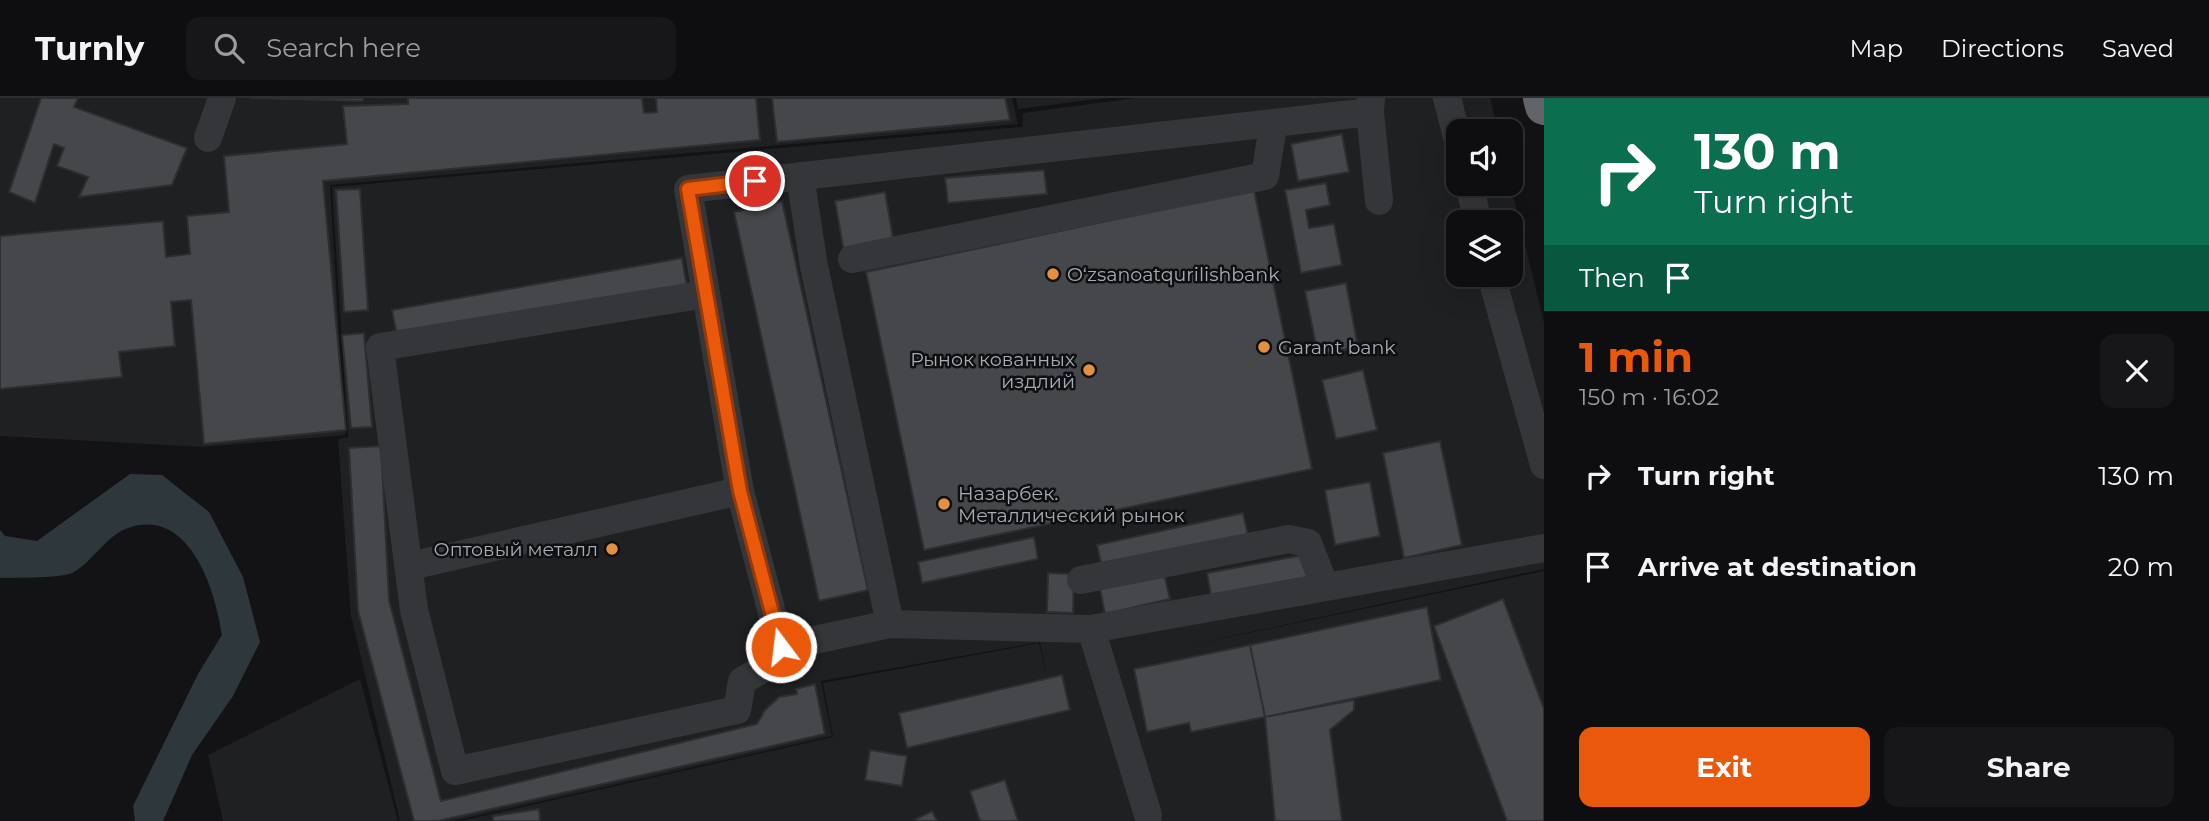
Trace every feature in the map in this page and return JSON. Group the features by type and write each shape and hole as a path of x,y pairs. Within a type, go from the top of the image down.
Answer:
{"highway":[{"path":"1542,98 1544,106"}],"lane":[{"path":"208,138 222,98"},
{"path":"1447,98 1452,119"},
{"path":"706,294 380,347 414,610 455,771 737,710 742,681 771,664 781,647 740,491 688,189 1273,126 1371,105 1379,201"},
{"path":"852,259 1265,176 1273,126"},
{"path":"800,176 814,266 890,624"},
{"path":"1494,287 1544,465"},
{"path":"410,566 740,491"},
{"path":"1081,580 1289,538 1308,543 1325,587"},
{"path":"781,647 890,624 1091,629 1544,548"},
{"path":"1091,629 1149,815"}],"shaded area":[{"path":"0,98 1012,98 1018,124 330,185 345,435 203,447 0,436"},
{"path":"1016,98 1105,98 1018,109"},
{"name":"Назарбек. Металлический рынок","path":"1135,98 1490,98 1495,119 1446,119 1446,196 1513,196 1517,210 1446,210 1446,287 1523,287 1523,236 1544,323 1544,569 1177,648 1544,571 1544,821 460,821 833,737 823,683 1039,643 1047,676 1040,642 821,681 832,736 453,821 400,821 351,616 338,439 348,437 332,187 1022,127 1023,113"},
{"path":"130,474 162,475 209,512 243,577 260,642 233,696 192,755 163,821 135,821 133,806 198,674 222,635 213,596 195,556 183,540 167,529 149,525 120,531 74,572 50,577 0,578 0,530 5,536 37,541"},
{"path":"360,679 398,821 223,821 208,755"}],"building":[{"path":"41,98 78,98 74,107 187,148 172,185 79,197 88,177 57,166 64,148 54,144 35,203 9,192"},
{"path":"250,98 363,98 363,101"},
{"path":"408,98 642,98 644,113 657,112 656,98 756,98 760,140 323,181 346,430 204,444 191,300 171,302 175,346 119,352 122,377 0,389 0,236 163,221 166,257 190,254 187,216 229,212 224,156 347,144 343,106 408,104"},
{"path":"772,98 1005,98 1010,120 777,142"},
{"path":"1342,134 1349,172 1298,181 1291,144"},
{"path":"1044,170 1047,194 948,203 945,178"},
{"path":"1326,183 1330,205 1306,210 1309,228 1334,224 1342,265 1301,273 1285,190"},
{"path":"360,189 368,310 344,312 336,190"},
{"name":"Рынок кованных издлий","path":"1254,190 1312,469 924,550 866,272"},
{"path":"885,192 895,249 845,258 835,201"},
{"path":"782,201 868,590 819,601 734,212"},
{"path":"682,258 687,287 398,340 392,310"},
{"path":"1346,283 1358,347 1318,355 1305,291"},
{"path":"364,333 372,427 351,428 342,335"},
{"path":"1363,370 1377,430 1336,439 1322,380"},
{"path":"1440,441 1462,545 1404,558 1383,453"},
{"path":"381,446 389,600 441,801 757,724 765,710 779,697 797,694 796,689 815,684 825,734 438,821 414,821 358,611 349,448"},
{"path":"1370,482 1380,536 1335,545 1325,490"},
{"path":"1243,513 1248,535 1102,567 1097,545"},
{"path":"1034,537 1038,559 922,583 918,562"},
{"path":"1304,555 1308,577 1211,595 1207,573"},
{"path":"1048,573 1074,574 1073,613 1047,612"},
{"path":"1164,574 1170,599 1105,614 1100,589"},
{"path":"1503,599 1544,709 1544,821 1507,821 1434,626"},
{"path":"1427,607 1441,680 1265,717 1250,645"},
{"path":"1250,645 1265,717 1191,732 1189,723 1147,732 1134,669"},
{"path":"1062,675 1070,710 907,748 899,713"},
{"path":"1354,700 1354,710 1330,730 1342,821 1275,821 1265,717"},
{"path":"870,750 907,756 902,786 865,780"},
{"path":"1005,780 1018,821 980,821 970,791"},
{"path":"539,809 540,821 493,821 493,816"},
{"path":"932,811 937,821 917,821 916,819"}],"place":[{"name":"Oʻzsanoatqurilishbank","path":"1053,274"},
{"name":"Garant bank","path":"1264,347"},
{"name":"Рынок кованных издлий","path":"1089,370"},
{"name":"Назарбек. Металлический рынок","path":"944,504"},
{"name":"Оптовый металл","path":"612,549"}],"route":[{"path":"755,181 688,189 740,491 781,647"}]}
